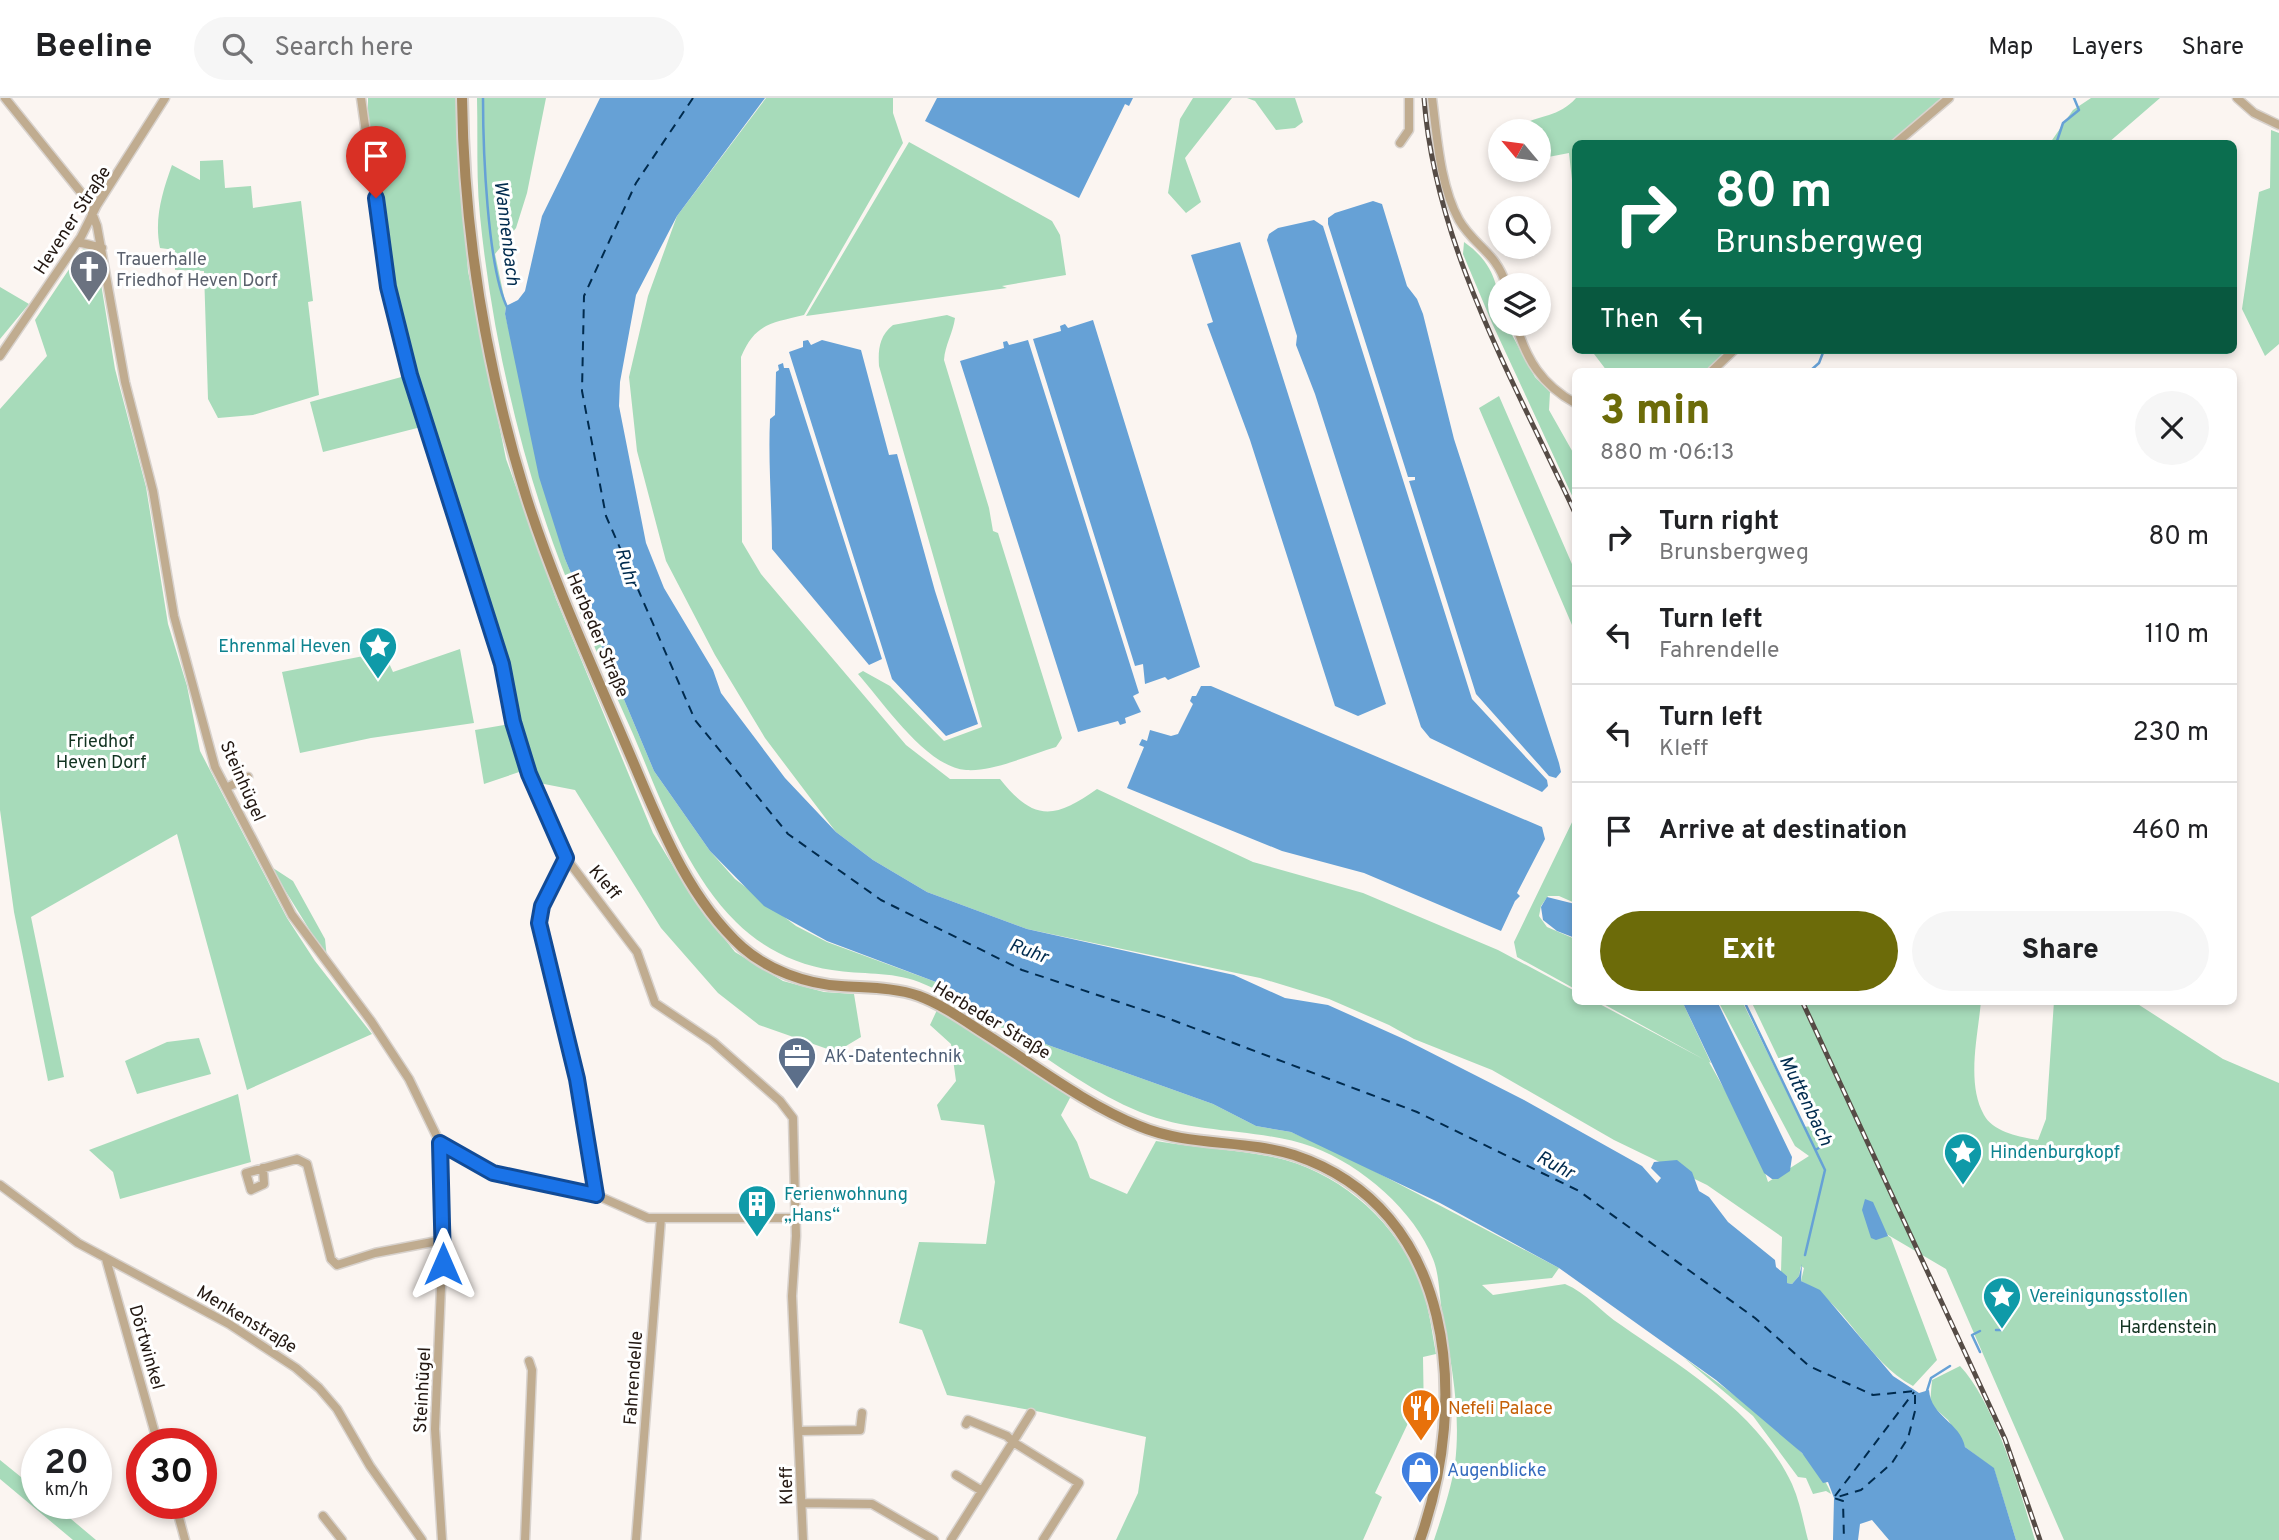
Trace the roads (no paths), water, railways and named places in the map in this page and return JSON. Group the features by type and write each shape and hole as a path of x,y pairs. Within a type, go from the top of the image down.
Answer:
{"main road":[{"name":"Herbeder Straße","path":"462,98 465,181 476,274 502,408 523,484 567,610 667,840 688,880 708,909 740,946 783,972 825,985 918,995 954,1014 1098,1105 1139,1126 1200,1142 1290,1154 1328,1170 1368,1197 1390,1218 1413,1252 1427,1278 1439,1323 1445,1399 1443,1437 1435,1492 1420,1540"}],"street":[{"name":"Steinhügel","path":"5,98 87,200 93,215 102,248 125,382 153,491 174,616 215,767 292,915 371,1021 409,1079 440,1143 443,1240 435,1429 442,1540"},
{"name":"Hevener Straße","path":"0,356 78,242 165,98"},
{"name":"Kleff","path":"360,98 388,287 410,375 502,664 513,722 529,774 566,858 637,952 655,1003 713,1042 790,1112 795,1125 796,1236 792,1296 803,1540"},
{"path":"1401,143 1409,130 1409,98"},
{"path":"1432,98 1444,173 1455,211 1465,228 1495,259 1501,273"},
{"path":"1900,140 1949,98"},
{"path":"2238,98 2254,113 2279,125"},
{"path":"78,242 102,248"},
{"path":"1520,336 1535,369 1556,391 1572,401"},
{"path":"1715,368 1730,354"},
{"path":"226,788 248,777"},
{"path":"566,858 542,906 539,923 577,1079 596,1195"},
{"path":"440,1143 493,1173 596,1195 648,1218 794,1218"},
{"path":"263,1168 297,1159 307,1164 331,1259 337,1265 375,1253 443,1240"},
{"name":"Menkenstraße","path":"0,1185 74,1240 229,1324 296,1368 319,1388 337,1409 370,1465 422,1540"},
{"name":"Fahrendelle","path":"636,1540 661,1218"},
{"name":"Dörtwinkel","path":"106,1259 154,1428"},
{"path":"523,1540 532,1370 528,1361"},
{"path":"800,1431 860,1430 862,1413"},
{"path":"951,1540 1031,1413"},
{"path":"966,1424 968,1420 1007,1436 1079,1483 1043,1540"},
{"path":"956,1475 982,1491"},
{"path":"802,1503 872,1504 933,1540"},
{"path":"323,1516 342,1540"},
{"path":"179,1519 185,1540"}],"water":[{"name":"Ruhr","path":"600,98 765,98 677,216 636,295 620,382 619,406 646,543 664,588 713,670 721,693 785,778 836,832 873,860 927,892 1027,929 1234,975 1285,998 1328,1005 1406,1040 1524,1100 1642,1166 1657,1183 1661,1178 1651,1168 1654,1162 1677,1160 1692,1172 1699,1191 1709,1197 1728,1222 1775,1260 1776,1267 1787,1276 1787,1283 1792,1284 1799,1276 1802,1264 1801,1281 1820,1290 1893,1376 1919,1393 1929,1390 1935,1407 1958,1431 1965,1447 1994,1468 2016,1540 1889,1540 1872,1520 1860,1524 1858,1540 1833,1540 1834,1498 1828,1482 1823,1483 1802,1453 1716,1380 1559,1268 1440,1203 1291,1132 1256,1126 1213,1104 1048,1045 987,1018 936,982 827,941 764,906 710,851 654,771 565,559 539,477 505,314 506,306 518,300 525,291 542,216"},
{"path":"937,98 1133,98 1129,106 1125,104 1079,198 925,121"},
{"path":"1373,201 1382,204 1407,286 1417,299 1423,314 1454,439 1559,763 1561,772 1556,778 1549,776 1476,694 1409,481 1415,480 1415,477 1408,477 1328,224 1328,218 1335,213"},
{"path":"1314,220 1323,226 1472,699 1547,780 1548,786 1542,792 1430,738 1421,727 1315,394 1296,345 1297,336 1267,240 1269,234 1278,228"},
{"path":"1240,242 1386,704 1358,716 1335,706 1250,440 1207,324 1213,322 1191,255"},
{"path":"1093,320 1200,667 1168,680 1165,677 1145,684 1143,664 1135,666 1033,339 1061,331 1060,326 1065,324 1068,328"},
{"path":"808,340 811,345 822,340 861,350 889,455 897,454 935,591 978,724 946,736 892,679 789,352 803,347 803,341"},
{"path":"1028,340 1139,693 1133,696 1141,712 1125,718 1126,723 1120,725 1118,721 1078,732 960,361 1004,348 1003,342 1007,341 1009,345"},
{"path":"783,363 784,368 789,368 882,659 869,665 772,549 770,419 775,415 776,372 779,370 778,365"},
{"path":"1201,686 1211,686 1542,827 1545,839 1501,931 1364,873 1282,851 1127,788 1144,747 1139,745 1142,739 1147,741 1150,730 1171,736 1178,734 1193,704 1190,701 1192,696 1196,696"},
{"path":"1547,897 1572,903 1572,937 1557,931 1543,920 1541,907"},
{"path":"1684,1005 1719,1005 1792,1157 1790,1171 1778,1179 1772,1179 1764,1173"},
{"path":"1865,1199 1873,1202 1888,1236 1876,1240 1871,1238 1862,1210"}],"waterway":[{"name":"Wannenbach","path":"483,98 485,175 491,237 495,266 508,309"},
{"name":"Muttenbach","path":"2057,140 2063,123 2079,110 2074,98"},
{"name":"Muttenbach","path":"1813,368 1822,354"},
{"name":"Muttenbach","path":"1746,1005 1825,1170 1805,1255"},
{"path":"1817,1149 1829,1142"},
{"path":"1996,1330 2002,1330"},
{"path":"1980,1331 1972,1335 1980,1352"},
{"path":"1926,1394 1931,1378 1950,1366"}],"railway":[{"path":"1424,98 1431,153 1461,260 1503,363 1572,507"},
{"path":"1804,1005 2005,1439 2040,1540"}],"place":[{"name":"Trauerhalle Friedhof Heven Dorf","path":"89,303"},
{"name":"Ehrenmal Heven","path":"378,680"},
{"name":"AK-Datentechnik","path":"797,1090"},
{"name":"Hindenburgkopf","path":"1963,1186"},
{"name":"Ferienwohnung „Hans“","path":"757,1238"},
{"name":"Vereinigungsstollen","path":"2002,1330"},
{"name":"Nefeli Palace","path":"1421,1442"},
{"name":"Augenblicke","path":"1420,1504"}],"park label":[{"name":"Friedhof Heven Dorf","path":"101,751"},
{"name":"Hardenstein","path":"2168,1327"}]}
